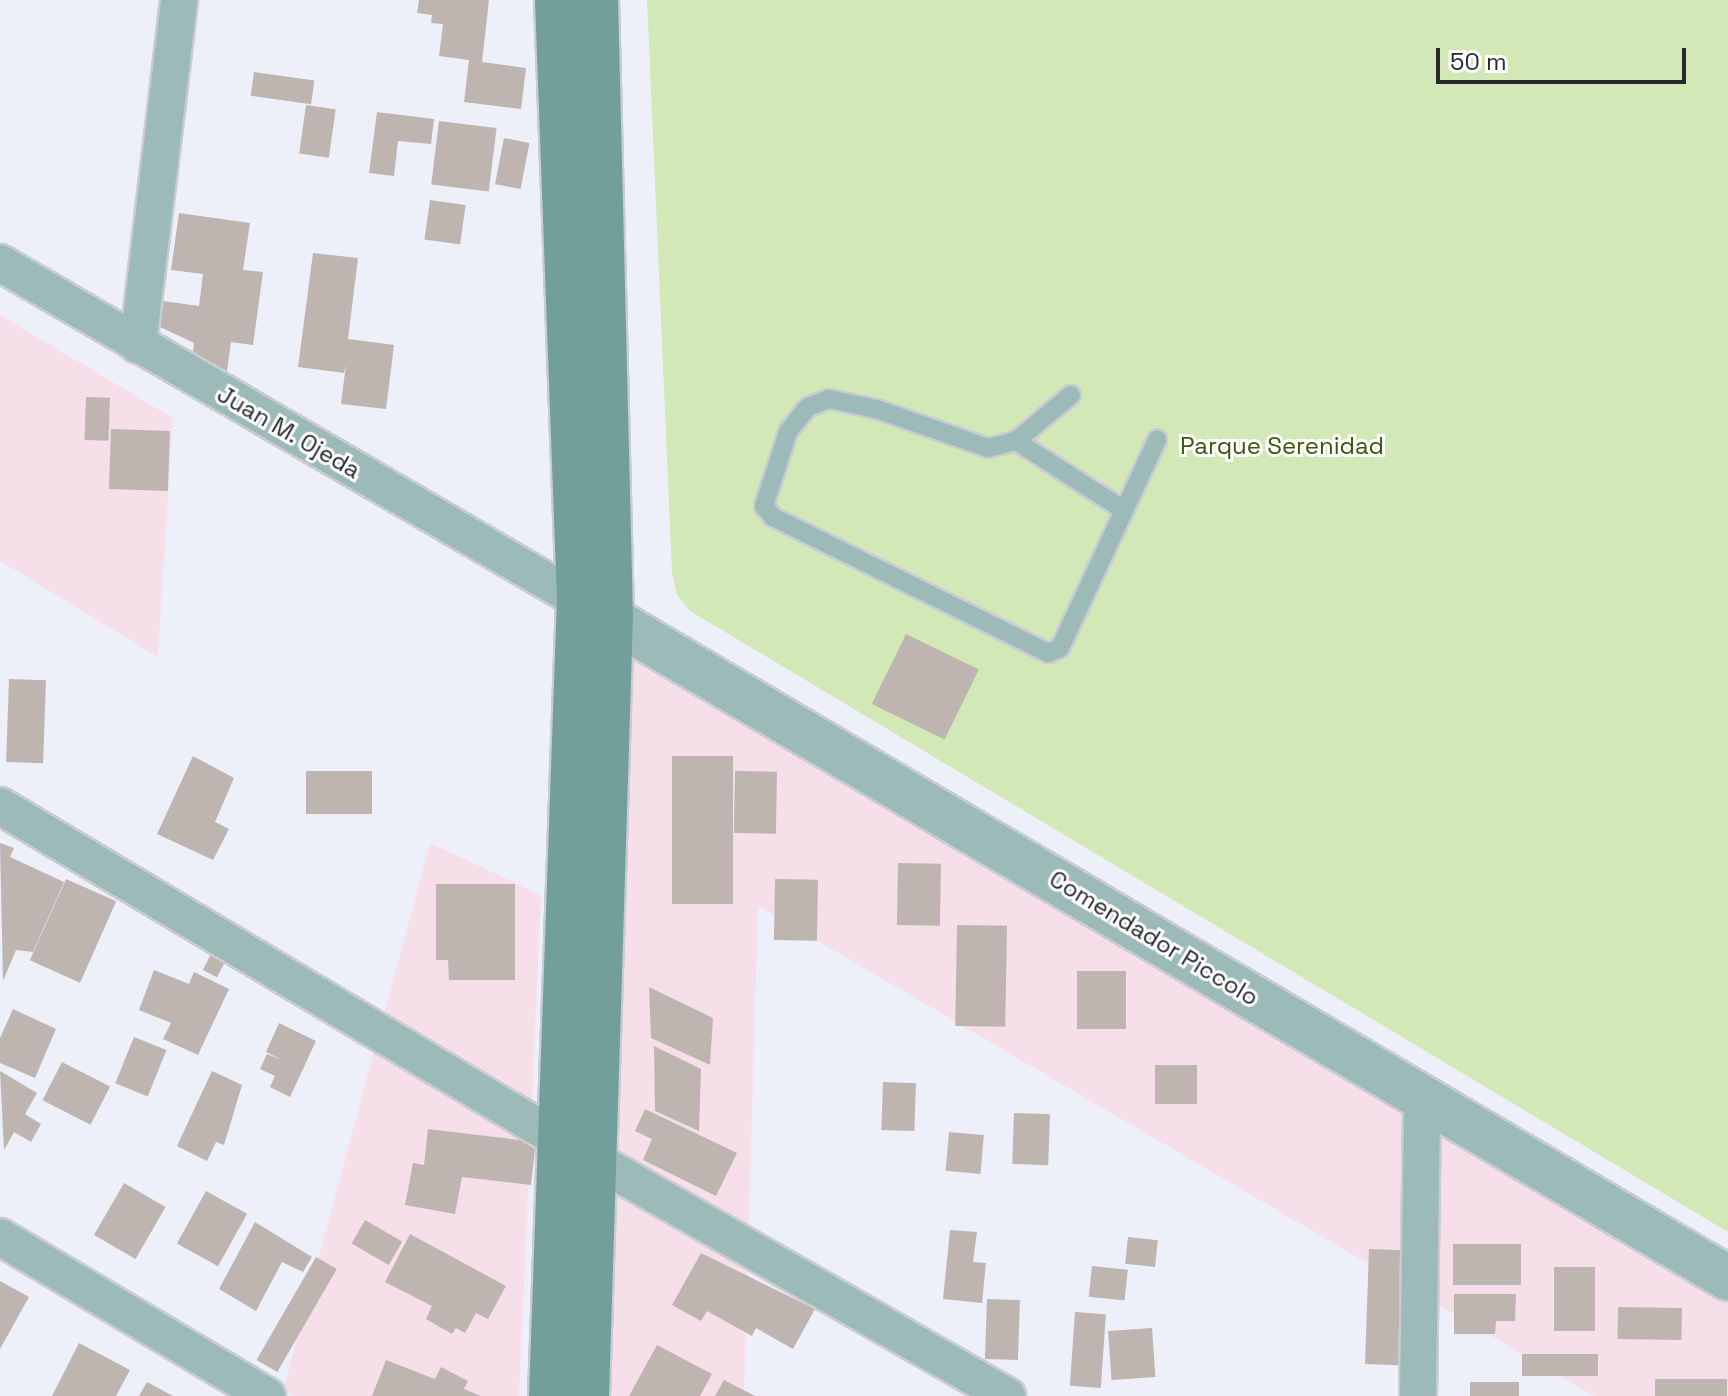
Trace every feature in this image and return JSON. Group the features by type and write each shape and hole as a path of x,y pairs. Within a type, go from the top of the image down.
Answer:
{"main road":[{"path":"557,0 595,608"},
{"path":"587,1396 579,1151 595,608 596,0"},
{"path":"551,1396 579,1151"}],"street":[{"path":"138,345 179,0"},
{"name":"Juan M. Ojeda","path":"0,263 595,608"},
{"name":"Comendador Piccolo","path":"595,608 1728,1278"},
{"path":"0,806 579,1151 1007,1396"},
{"path":"1418,1396 1422,1097"},
{"path":"0,1237 267,1396"}],"lane":[{"path":"1071,395 1016,441 988,448 876,409 829,399 808,407 788,432 764,506 773,517 1048,653 1060,648 1157,440"},
{"path":"1016,441 1124,510"}],"shaded area":[{"path":"0,315 173,418 158,657 0,561"},
{"path":"634,634 1728,1283 1728,1396 1594,1396 758,906 744,1396 610,1396"},
{"path":"430,843 541,895 519,1396 293,1396 283,1390"}],"green space":[{"name":"Parque Serenidad","path":"647,0 1728,0 1728,1232 690,611 677,595 672,573"}],"building":[{"path":"419,0 489,0 482,62 526,68 521,109 464,102 469,60 439,56 443,24 431,23 432,15 417,13"},
{"path":"254,72 314,80 311,104 251,96"},
{"path":"306,105 336,109 329,158 299,154"},
{"path":"377,112 434,119 431,144 398,141 394,176 369,173"},
{"path":"439,121 497,128 489,192 431,185"},
{"path":"504,138 530,143 521,189 495,184"},
{"path":"430,200 466,205 460,245 424,240"},
{"path":"179,213 250,223 243,270 263,272 253,345 231,342 227,371 193,353 194,343 160,327 163,301 199,306 203,274 171,270"},
{"path":"313,253 358,258 348,339 394,345 386,409 341,404 346,364 344,373 298,367"},
{"path":"86,397 110,398 108,441 84,440"},
{"path":"111,429 170,431 168,491 109,489"},
{"path":"906,634 979,670 945,740 872,704"},
{"path":"9,679 46,680 43,763 6,762"},
{"path":"193,756 234,778 215,822 229,829 213,860 157,834"},
{"path":"672,756 733,756 733,904 672,904"},
{"path":"306,771 372,771 372,814 306,814"},
{"path":"735,771 777,772 776,834 734,833"},
{"path":"0,843 14,848 10,857 64,882 33,952 16,950 3,981"},
{"path":"898,863 941,864 940,926 897,925"},
{"path":"66,879 116,901 80,983 30,960"},
{"path":"775,879 818,880 817,941 774,940"},
{"path":"436,884 515,884 515,980 449,980 448,960 436,960"},
{"path":"957,925 1007,926 1005,1027 955,1026"},
{"path":"211,954 225,961 217,977 203,970"},
{"path":"154,970 189,984 194,972 229,989 198,1055 163,1039 171,1023 139,1010"},
{"path":"1077,971 1126,971 1126,1029 1077,1029"},
{"path":"649,987 713,1018 710,1065 651,1038"},
{"path":"13,1009 56,1029 35,1078 0,1063 0,1038"},
{"path":"279,1023 316,1041 290,1097 270,1087 275,1076 260,1069 267,1054 282,1060 266,1052"},
{"path":"134,1037 166,1050 148,1096 115,1083"},
{"path":"654,1046 701,1069 699,1131 655,1111"},
{"path":"62,1062 110,1087 91,1125 42,1100"},
{"path":"1155,1065 1197,1065 1197,1104 1155,1104"},
{"path":"0,1071 37,1093 25,1114 41,1124 31,1142 14,1132 4,1150"},
{"path":"212,1071 242,1085 224,1145 216,1142 207,1161 177,1146"},
{"path":"883,1082 916,1083 914,1131 881,1130"},
{"path":"645,1109 737,1153 716,1196 643,1160 652,1139 635,1131"},
{"path":"1014,1113 1050,1114 1048,1165 1012,1164"},
{"path":"428,1129 536,1142 531,1185 462,1177 455,1214 405,1205 413,1163 424,1165"},
{"path":"949,1132 984,1135 980,1174 946,1171"},
{"path":"124,1183 166,1207 136,1259 94,1235"},
{"path":"206,1191 247,1214 218,1266 177,1243"},
{"path":"365,1220 402,1242 389,1265 352,1243"},
{"path":"255,1222 312,1257 303,1272 282,1262 256,1311 219,1289"},
{"path":"950,1230 977,1232 973,1262 986,1263 982,1303 943,1299"},
{"path":"410,1234 506,1286 488,1319 476,1313 465,1333 456,1328 452,1334 426,1319 432,1306 385,1282"},
{"path":"1128,1237 1158,1240 1155,1267 1125,1264"},
{"path":"1453,1244 1521,1244 1521,1285 1453,1285"},
{"path":"1369,1249 1404,1250 1400,1365 1365,1364"},
{"path":"701,1253 815,1309 793,1349 756,1328 752,1336 707,1311 701,1321 672,1305"},
{"path":"316,1257 337,1269 277,1372 256,1360"},
{"path":"1092,1266 1128,1270 1125,1301 1089,1297"},
{"path":"1554,1267 1595,1267 1595,1331 1554,1331"},
{"path":"0,1281 29,1297 0,1349"},
{"path":"1454,1294 1516,1294 1515,1321 1496,1321 1495,1334 1454,1334"},
{"path":"987,1299 1020,1300 1018,1360 985,1359"},
{"path":"1618,1307 1682,1308 1681,1340 1617,1339"},
{"path":"1075,1312 1106,1314 1101,1388 1070,1386"},
{"path":"1152,1328 1155,1377 1112,1380 1108,1331"},
{"path":"79,1343 130,1370 116,1396 52,1396"},
{"path":"657,1345 712,1374 700,1396 629,1396"},
{"path":"1522,1354 1598,1354 1598,1376 1522,1376"},
{"path":"386,1360 435,1379 441,1367 468,1381 464,1389 481,1396 372,1396"},
{"path":"1655,1379 1727,1379 1727,1396 1655,1396"},
{"path":"724,1380 755,1396 715,1396"},
{"path":"147,1382 173,1396 139,1396"},
{"path":"1470,1382 1519,1382 1519,1396 1470,1396"}]}
